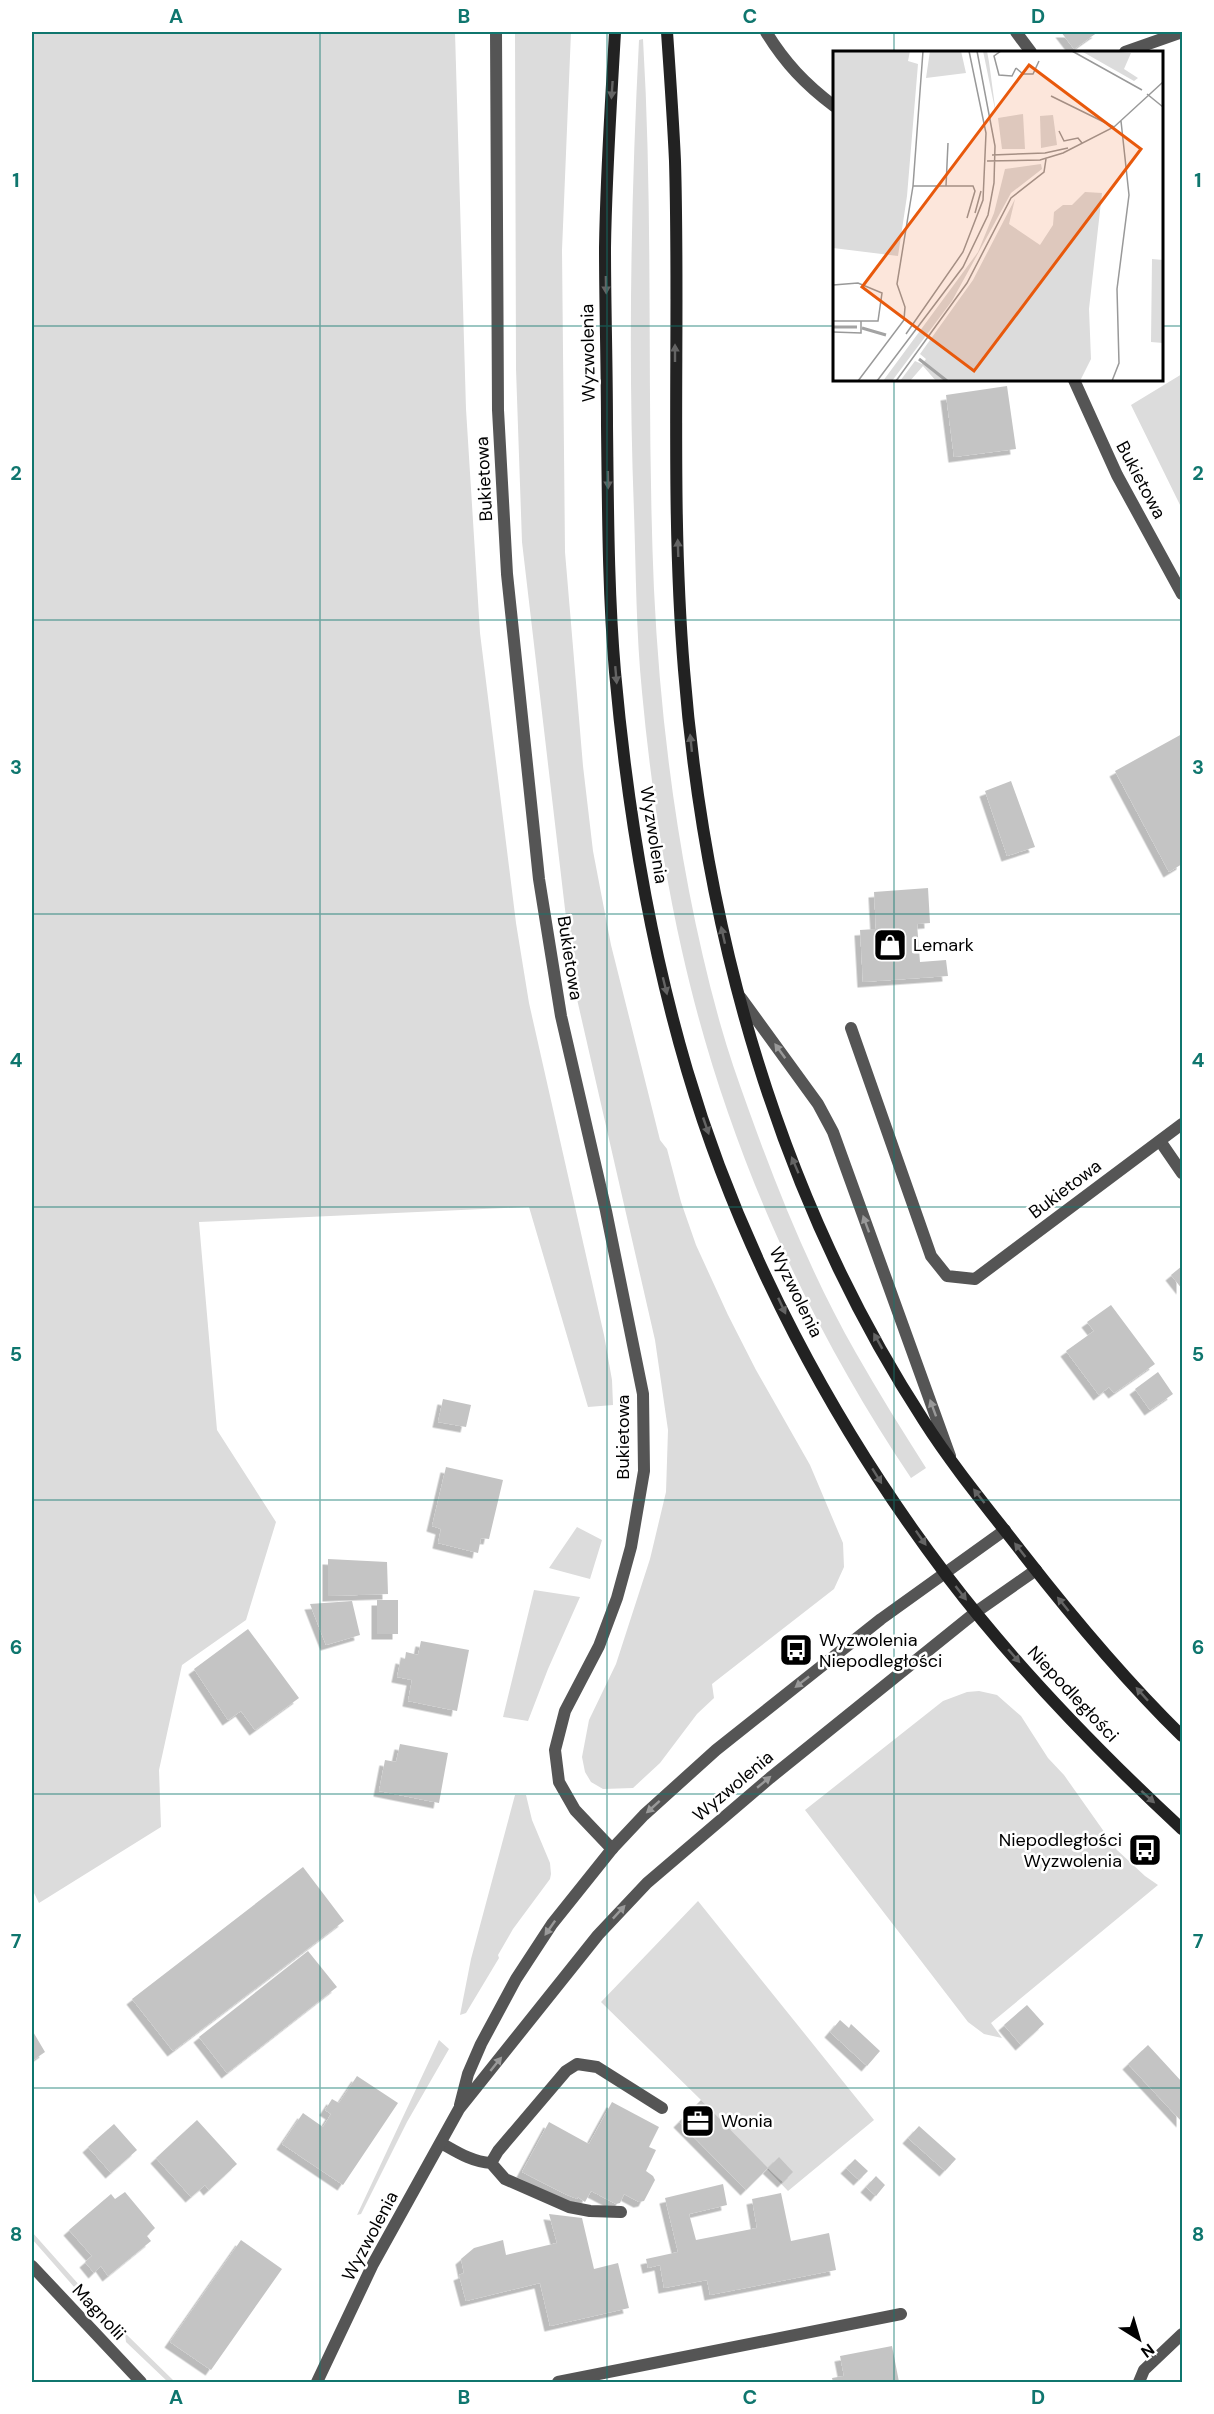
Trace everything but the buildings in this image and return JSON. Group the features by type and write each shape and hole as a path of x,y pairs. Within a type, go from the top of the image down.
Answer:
{"main road":[{"name":"Wyzwolenia","path":"615,32 605,250 610,571 615,669 626,768 638,858 660,967 691,1082 718,1161 759,1259 795,1334 839,1413 880,1482 946,1575"},
{"path":"667,32 675,159 677,495 684,669 694,771 711,877 736,992 777,1123 825,1236 860,1308 897,1376 952,1463 1036,1570 1090,1637 1182,1736"},
{"name":"Niepodległości","path":"946,1575 1074,1723 1123,1774 1182,1828"}],"street":[{"name":"Bukietowa","path":"496,32 498,410 507,574 539,879 561,1016 608,1222 643,1394 644,1471 631,1547 617,1598 599,1646 565,1711 555,1750 559,1782 575,1810 612,1849"},
{"path":"766,32 777,51 808,86 833,105"},
{"path":"1016,32 1030,51"},
{"path":"1128,51 1182,32"},
{"name":"Bukietowa","path":"1074,381 1117,475 1182,594"},
{"path":"736,992 818,1104 832,1132 952,1463"},
{"name":"Bukietowa","path":"851,1028 931,1256 947,1276 975,1279 1182,1124"},
{"path":"1160,1141 1182,1173"},
{"name":"Wyzwolenia","path":"459,2109 468,2074 480,2044 516,1979 552,1924 612,1849 644,1815 716,1749 881,1619 946,1575 1005,1530"},
{"name":"Wyzwolenia","path":"317,2382 373,2264 459,2109 598,1935 647,1883 770,1778 976,1612 1036,1570"},
{"path":"491,2163 498,2151 566,2071 577,2064 597,2067 662,2108"},
{"path":"441,2143 474,2160 491,2163 505,2179 569,2207 590,2211 621,2212"},
{"name":"Magnolii","path":"32,2266 141,2382"},
{"path":"558,2382 901,2314"},
{"path":"1139,2382 1144,2370 1182,2334"}],"shaded area":[{"path":"32,32 455,32 466,409 480,633 516,923 529,1003 604,1335 612,1380 613,1405 588,1407 529,1207 199,1222 217,1430 276,1522 246,1620 182,1665 159,1770 161,1827 39,1903 32,1889"},
{"path":"515,32 571,32 562,250 565,552 583,766 593,851 611,945 660,1140 667,1149 681,1202 696,1245 756,1370 810,1465 843,1543 844,1567 834,1589 712,1684 714,1698 697,1714 660,1763 633,1788 603,1789 591,1782 585,1772 582,1757 589,1720 616,1664 650,1559 666,1492 668,1430 655,1340 574,986 522,542 516,369"},
{"path":"643,39 648,176 650,452 657,644 675,808 694,917 720,1023 759,1139 797,1233 840,1324 864,1368 926,1468 911,1478 836,1355 772,1225 720,1090 682,951 669,887 645,725 636,602 631,394 631,276 639,40"},
{"path":"1182,374 1182,509 1131,405"},
{"path":"577,1527 602,1540 590,1579 549,1568"},
{"path":"534,1590 580,1597 528,1721 503,1717"},
{"path":"979,1691 997,1695 1021,1716 1048,1758 1064,1775 1117,1850 1158,1885 991,2023 1002,2038 984,2034 968,2022 805,1810 943,1701 967,1692"},
{"path":"515,1795 526,1795 532,1820 550,1863 550,1879 513,1929 498,1955 499,1958 466,2013 460,2015 471,1959"},
{"path":"698,1901 874,2120 788,2191 701,2100 601,2002"},
{"path":"439,2040 449,2049 407,2122 361,2214 357,2215"},
{"path":"32,2232 81,2287 75,2288 32,2239"},
{"path":"125,2333 175,2382 168,2382 126,2342"}],"place":[{"name":"Lemark","path":"890,945"},
{"name":"Wyzwolenia Niepodległości","path":"796,1650"},
{"name":"Niepodległości Wyzwolenia","path":"1145,1850"},
{"name":"Wonia","path":"698,2121"}]}
